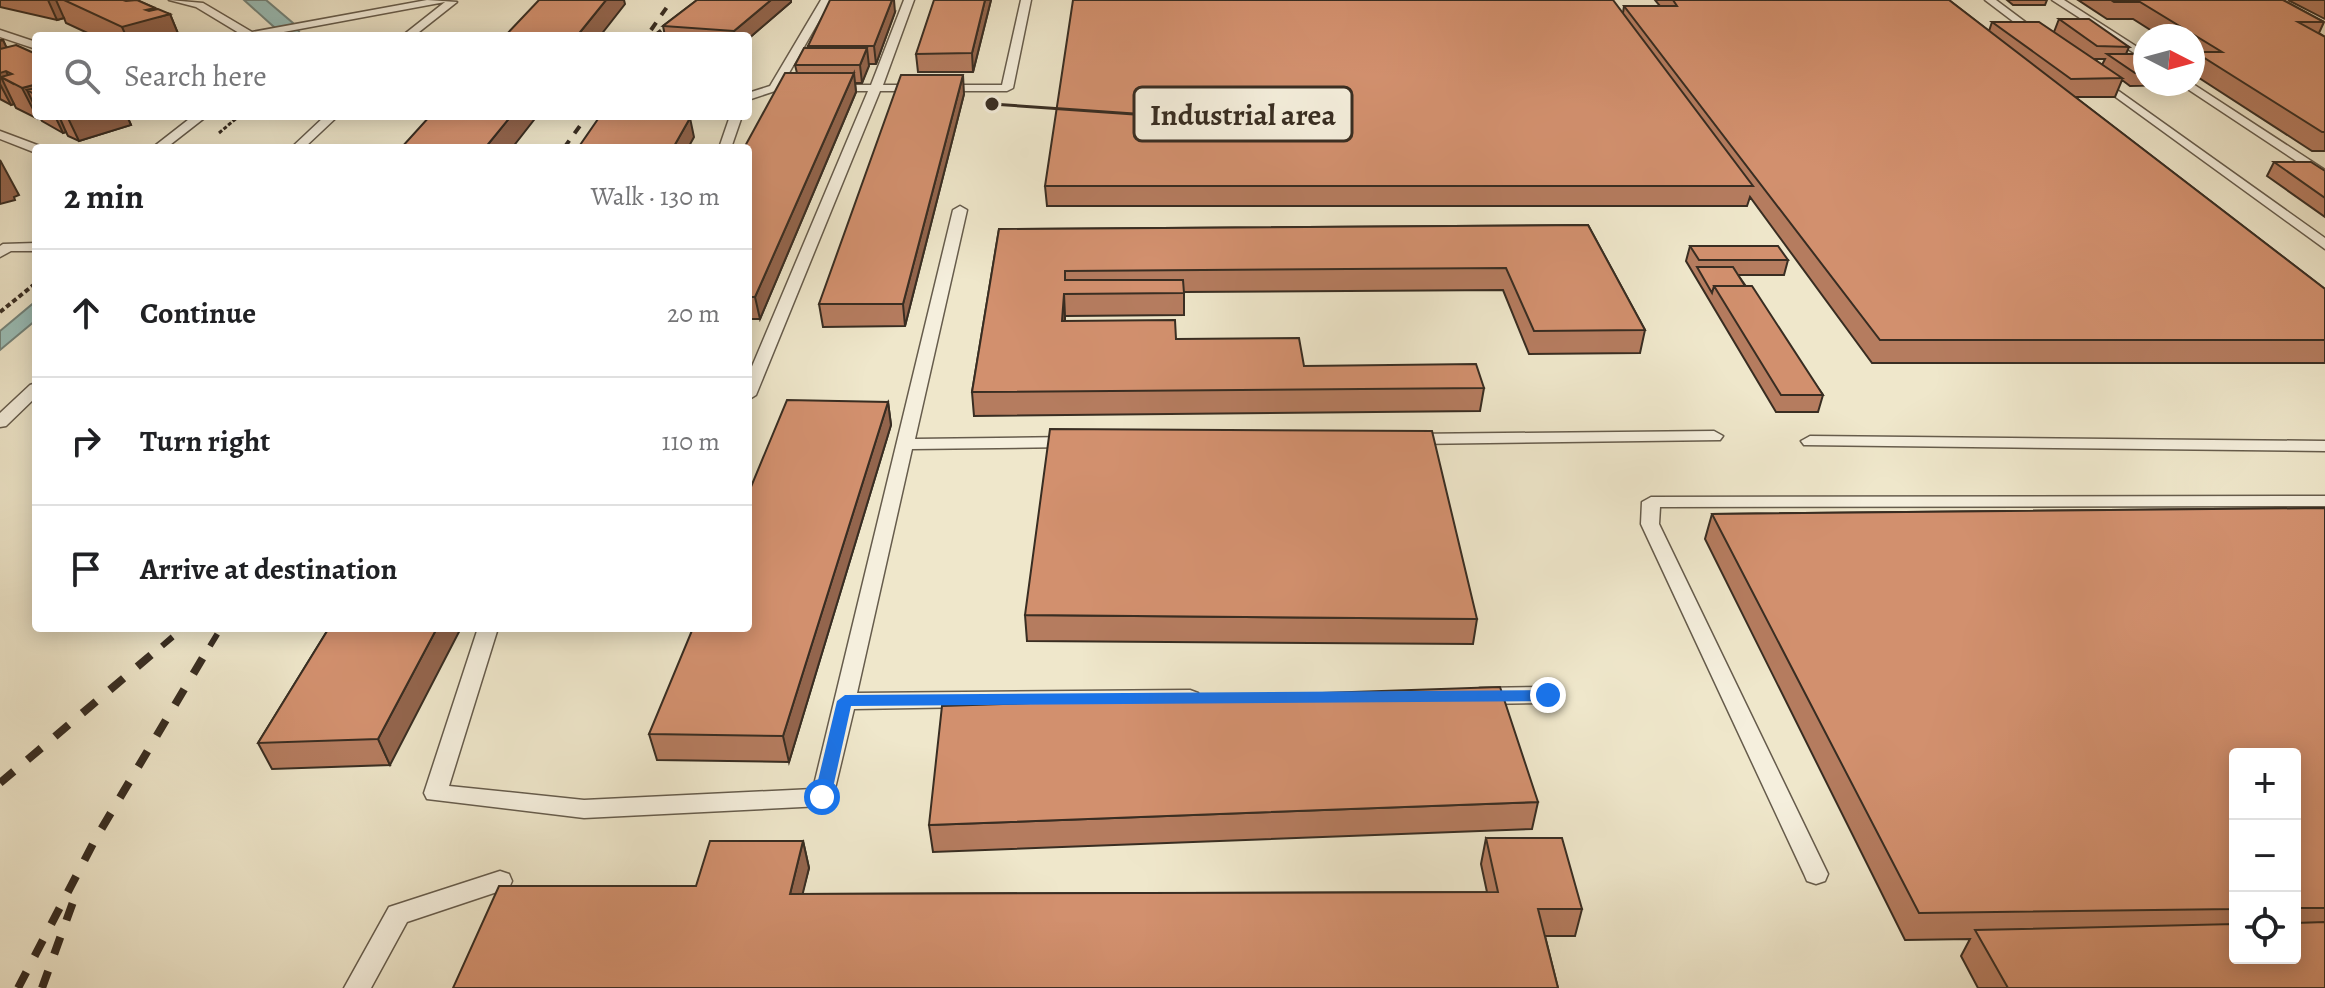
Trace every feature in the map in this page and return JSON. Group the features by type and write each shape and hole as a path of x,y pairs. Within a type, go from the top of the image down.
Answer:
{"lane":[{"path":"174,0 199,5 245,32"},
{"path":"268,32 443,0"},
{"path":"412,32 454,0"},
{"path":"774,88 826,0"},
{"path":"752,385 909,0"},
{"path":"752,96 774,88 1007,88 1026,0"},
{"path":"1990,0 2054,47"},
{"path":"2057,0 2133,49"},
{"path":"0,33 32,45"},
{"path":"2093,75 2325,245"},
{"path":"2204,96 2325,176"},
{"path":"163,144 196,120"},
{"path":"301,144 328,120"},
{"path":"726,144 735,120"},
{"path":"0,135 32,147"},
{"path":"487,632 435,793 584,809 822,797 960,210"},
{"path":"0,253 8,247 32,247"},
{"path":"0,422 32,392"},
{"path":"1397,439 1714,436"},
{"path":"1810,441 2325,446"},
{"path":"905,444 1095,442"},
{"path":"1816,874 1650,524 1651,502 2325,501"},
{"path":"1452,696 1548,695"},
{"path":"845,701 1213,698"},
{"path":"357,988 398,914 500,881"}],"path":[{"path":"0,312 32,286"}],"water":[{"path":"244,0 266,0 299,32 277,32"},
{"path":"32,304 32,323 0,350 0,331"}],"building":[{"path":"64,0 137,0 155,8 146,10 158,9 170,14 122,27"},
{"path":"539,0 606,0 580,32 509,32"},
{"path":"697,0 771,0 734,31 663,26"},
{"path":"830,0 892,0 874,46 808,46"},
{"path":"934,0 985,0 972,53 916,54"},
{"path":"1073,0 1613,0 1753,186 1045,186"},
{"path":"1673,0 1949,0 2325,289 2325,340 1880,340 1624,6 1677,6"},
{"path":"2111,0 2283,0 2324,22 2298,22 2325,37 2325,132 2205,58 2205,52 2222,52 2205,42 2205,24 2176,24 2140,2"},
{"path":"2059,19 2089,19 2129,47 2097,46"},
{"path":"1992,22 2039,22 2122,78 2071,79"},
{"path":"16,45 32,52 32,85 22,88 1,77 12,74 6,71 0,73 0,49"},
{"path":"804,48 867,48 860,65 795,65"},
{"path":"2107,54 2133,54 2133,72"},
{"path":"785,73 854,73 755,297 752,297 752,144 746,144"},
{"path":"901,75 963,75 903,304 819,304"},
{"path":"426,120 508,120 488,144 405,144"},
{"path":"597,120 689,120 675,144 581,144"},
{"path":"2274,162 2311,162 2325,171 2325,198"},
{"path":"1588,225 1645,330 1534,331 1506,268 1065,271 1065,280 1183,280 1184,293 1064,294 1062,321 1175,320 1176,339 1299,338 1304,366 1476,364 1484,388 972,392 999,229"},
{"path":"1690,246 1778,246 1788,260 1699,260"},
{"path":"1697,267 1733,267 1745,286 1714,286 1712,293"},
{"path":"1714,286 1752,286 1823,395 1781,395"},
{"path":"787,400 888,402 783,736 649,734 691,632 752,632 752,484"},
{"path":"1050,429 1432,431 1477,619 1025,615"},
{"path":"2325,508 2325,908 2301,908 2301,748 2229,748 2229,909 1919,913 1712,514"},
{"path":"327,632 435,632 378,739 258,743"},
{"path":"1500,687 1538,802 929,825 942,706"},
{"path":"1486,838 1562,838 1582,909 1538,909 1558,988 453,988 499,886 696,886 710,841 803,841 790,894 1498,892"},
{"path":"2325,922 2325,988 2008,988 1975,930 2229,924 2229,964 2301,964 2301,923"}],"railway":[{"path":"659,32 702,0"},
{"path":"651,30 667,7"},
{"path":"567,144 584,120"},
{"path":"162,646 178,632"},
{"path":"210,646 219,632"},
{"path":"0,783 164,644"},
{"path":"18,988 96,838 211,644"},
{"path":"42,988 73,902"}],"place":[{"name":"Industrial area","path":"992,104"}],"route":[{"path":"822,797 845,701 1548,695"}]}
